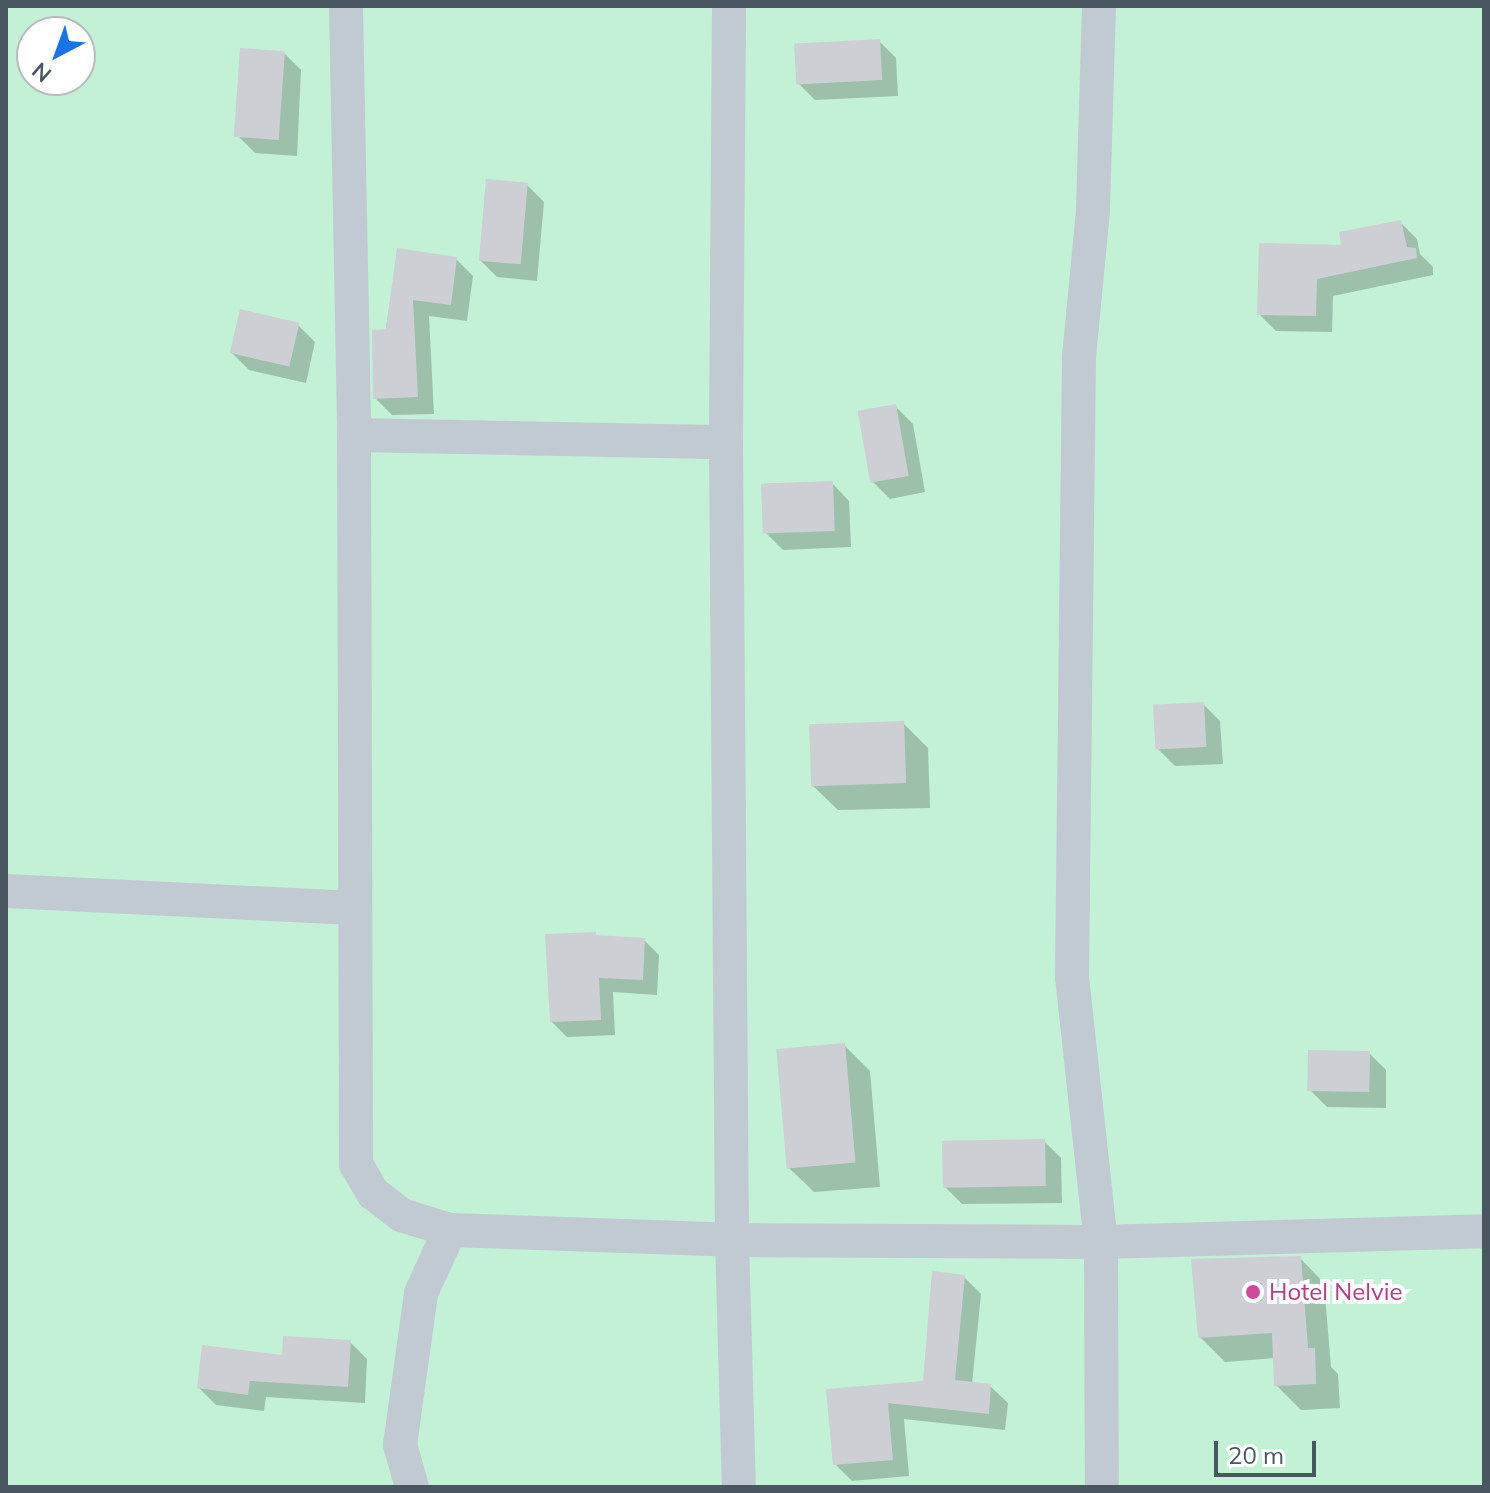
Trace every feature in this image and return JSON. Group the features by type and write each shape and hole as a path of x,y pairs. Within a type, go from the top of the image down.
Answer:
{"street":[{"path":"346,6 354,435 356,1164 373,1193 401,1215 450,1230 732,1240 1101,1242 1484,1231"},
{"path":"729,6 726,442 732,1240 739,1487"},
{"path":"1099,6 1093,211 1079,357 1072,977 1101,1242 1102,1487"},
{"path":"354,435 726,442"},
{"path":"6,891 355,908"},
{"path":"412,1487 400,1445 421,1293 450,1230"}],"green space":[{"path":"6,6 1484,6 1484,1487 6,1487"}],"building":[{"path":"880,39 882,80 796,84 794,44"},
{"path":"240,48 285,51 279,140 234,137"},
{"path":"486,179 528,183 521,264 479,261"},
{"path":"1401,220 1407,247 1416,248 1417,258 1317,279 1316,316 1257,315 1259,243 1341,245 1339,232"},
{"path":"397,248 457,257 451,305 413,300 418,397 373,399 372,330 386,329"},
{"path":"240,309 299,323 289,367 230,353"},
{"path":"896,404 909,476 870,483 858,411"},
{"path":"833,481 835,531 763,533 761,484"},
{"path":"1204,702 1206,747 1155,750 1153,705"},
{"path":"904,721 906,783 811,786 809,724"},
{"path":"596,932 596,935 645,938 643,980 599,978 601,1020 550,1022 545,934"},
{"path":"845,1043 855,1163 787,1169 776,1049"},
{"path":"1308,1050 1370,1051 1369,1092 1307,1091"},
{"path":"1045,1139 1046,1186 943,1188 942,1141"},
{"path":"1301,1256 1308,1348 1315,1348 1316,1384 1274,1386 1272,1333 1198,1338 1191,1259"},
{"path":"932,1271 965,1275 955,1380 991,1384 989,1414 888,1403 893,1460 833,1465 826,1389 923,1381"},
{"path":"283,1336 351,1340 348,1387 250,1381 248,1395 197,1388 202,1345 282,1355"}],"place":[{"name":"Hotel Nelvie","path":"1253,1292"}]}
